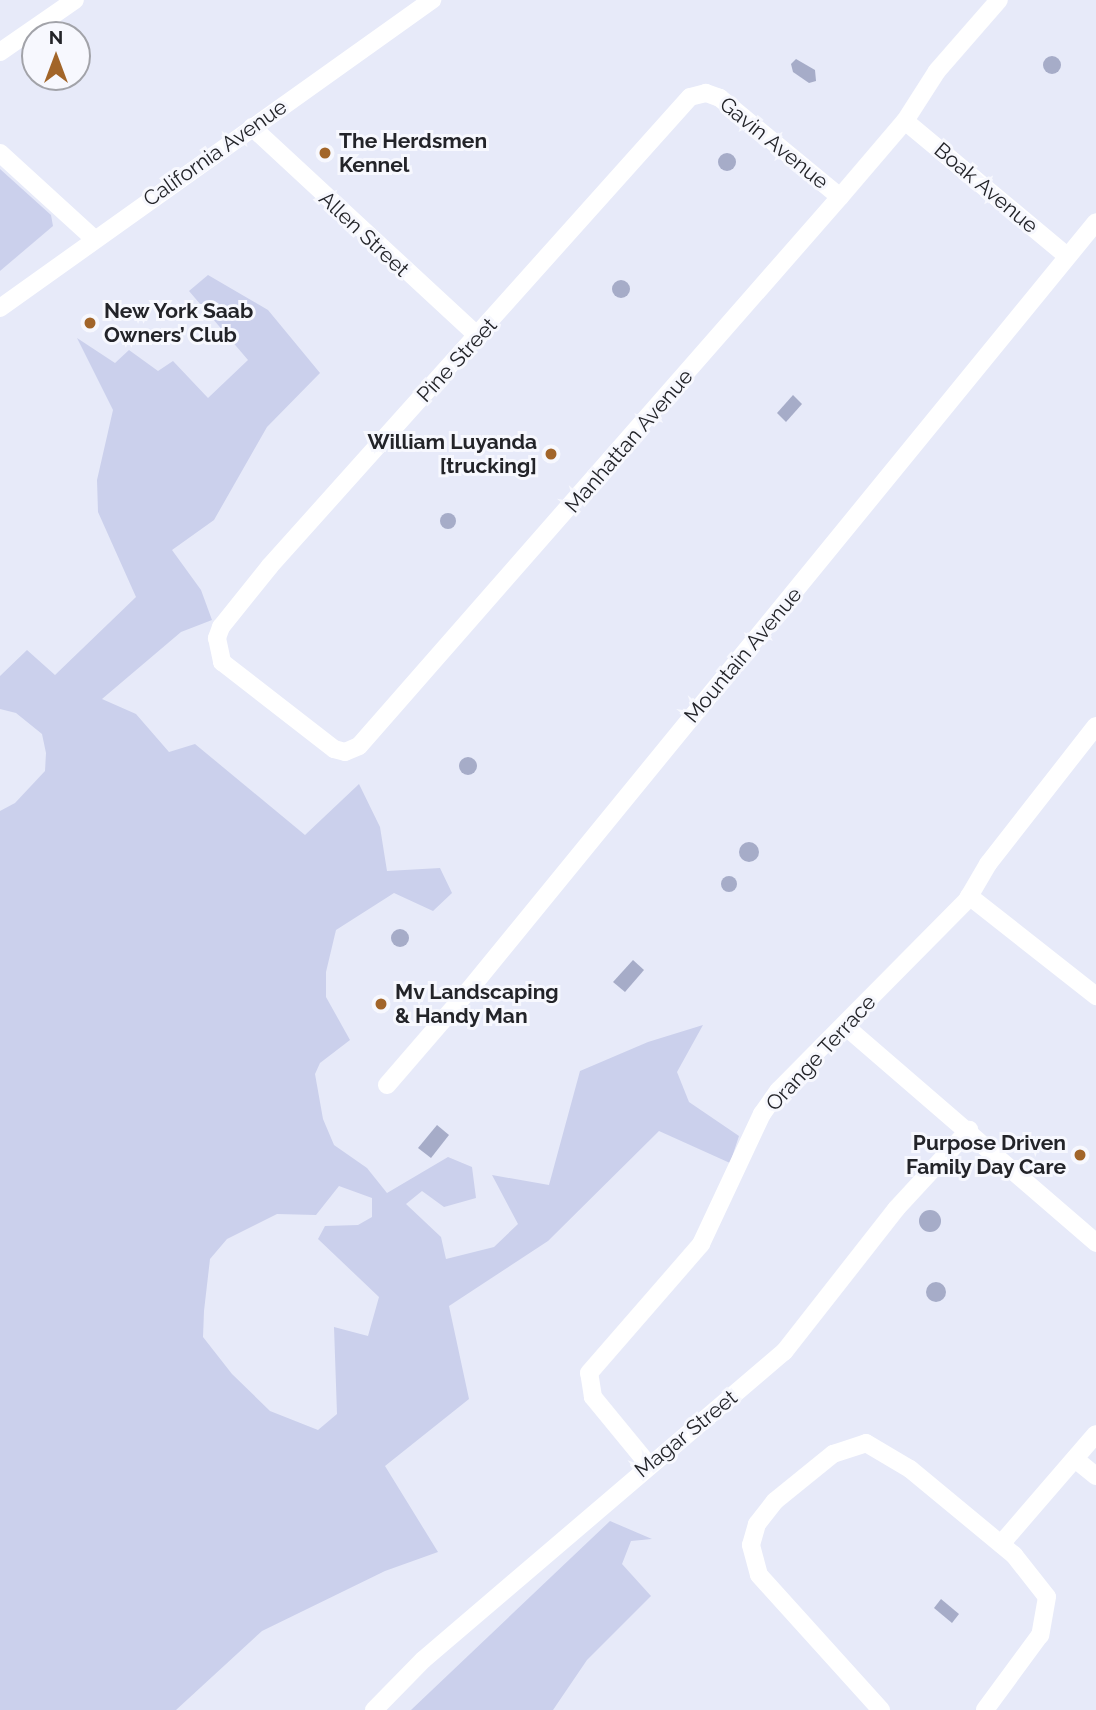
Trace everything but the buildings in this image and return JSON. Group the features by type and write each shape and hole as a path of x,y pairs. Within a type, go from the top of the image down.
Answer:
{"street":[{"path":"0,52 75,0"},
{"name":"California Avenue","path":"0,308 93,238 432,0"},
{"name":"Manhattan Avenue","path":"217,638 222,662 311,734 345,752 365,741 840,197 905,121 937,71 999,0"},
{"name":"Gavin Avenue","path":"706,93 720,98 762,130 840,197"},
{"name":"Pine Street","path":"217,638 221,626 270,566 479,337 633,158 690,97 706,93"},
{"name":"Boak Avenue","path":"905,121 1068,256"},
{"name":"Allen Street","path":"252,127 479,337"},
{"path":"0,153 93,238"},
{"name":"Mountain Avenue","path":"387,1085 469,990 1096,222"},
{"name":"Orange Terrace","path":"648,1464 593,1397 589,1373 701,1244 762,1114 779,1090 845,1026 969,896 988,864 1096,726"},
{"path":"969,896 1096,996"},
{"path":"845,1026 969,1130 1096,1243"},
{"name":"Magar Street","path":"374,1710 423,1660 648,1464 784,1352 896,1209 969,1130"},
{"path":"1001,1544 1096,1434"},
{"path":"881,1710 760,1575 751,1545 764,1512 833,1454 866,1443 902,1463 1001,1544 1039,1583 1047,1597 1045,1625 985,1710"},
{"path":"1075,1460 1096,1476"}],"shaded area":[{"path":"1052,56 1058,59 1061,65 1058,71 1052,74 1046,71 1043,65 1046,59"},
{"path":"796,59 815,70 816,81 809,83 793,72 791,64"},
{"path":"727,153 733,156 736,162 733,168 727,171 721,168 718,162 721,156"},
{"path":"0,169 51,215 53,226 0,271"},
{"path":"208,275 268,310 320,373 267,427 214,520 172,550 201,590 212,620 181,632 102,699 136,714 169,752 195,744 305,835 359,784 380,827 387,871 440,868 452,893 433,911 394,893 336,930 326,972 326,997 350,1040 320,1063 315,1074 323,1119 334,1145 367,1168 387,1193 448,1157 472,1167 476,1198 444,1207 422,1191 406,1204 441,1237 446,1259 494,1247 518,1224 492,1175 549,1185 580,1071 648,1042 703,1025 677,1072 689,1102 739,1136 730,1163 659,1131 548,1241 449,1306 469,1399 385,1466 438,1552 385,1571 262,1631 176,1710 0,1710 0,811 15,803 45,771 46,753 42,734 16,713 0,709 0,676 27,650 55,675 136,597 98,512 97,480 113,410 77,338 115,363 129,350 158,371 173,361 208,398 248,360 189,291","holes":["339,1186 372,1198 372,1217 358,1225 325,1226 318,1239 379,1297 368,1336 334,1327 337,1414 318,1430 270,1411 232,1374 203,1337 210,1259 227,1239 277,1214 316,1215"]},
{"path":"621,280 627,283 630,289 627,295 621,298 615,295 612,289 615,283"},
{"path":"793,395 802,404 786,422 777,413"},
{"path":"448,513 456,521 448,529 440,521"},
{"path":"468,757 474,760 477,766 474,772 468,775 462,772 459,766 462,760"},
{"path":"749,842 756,845 759,852 756,859 749,862 742,859 739,852 742,845"},
{"path":"729,876 735,878 735,890 729,892 723,890 721,884 723,878"},
{"path":"400,929 406,932 409,938 406,944 400,947 394,944 391,938 394,932"},
{"path":"633,960 644,970 625,992 613,982"},
{"path":"437,1125 449,1135 431,1158 418,1148"},
{"path":"930,1210 940,1217 941,1221 934,1231 930,1232 920,1225 919,1221 926,1211"},
{"path":"936,1282 943,1285 946,1292 943,1299 936,1302 929,1299 926,1292 929,1285"},
{"path":"610,1521 652,1539 631,1541 622,1564 651,1596 587,1660 553,1710 411,1710"},
{"path":"941,1599 959,1614 952,1623 934,1608"}],"place":[{"name":"The Herdsmen Kennel","path":"325,153"},
{"name":"New York Saab Owners’ Club","path":"90,323"},
{"name":"William Luyanda [trucking]","path":"551,454"},
{"name":"Mv Landscaping & Handy Man","path":"381,1004"},
{"name":"Purpose Driven Family Day Care","path":"1080,1155"}]}
